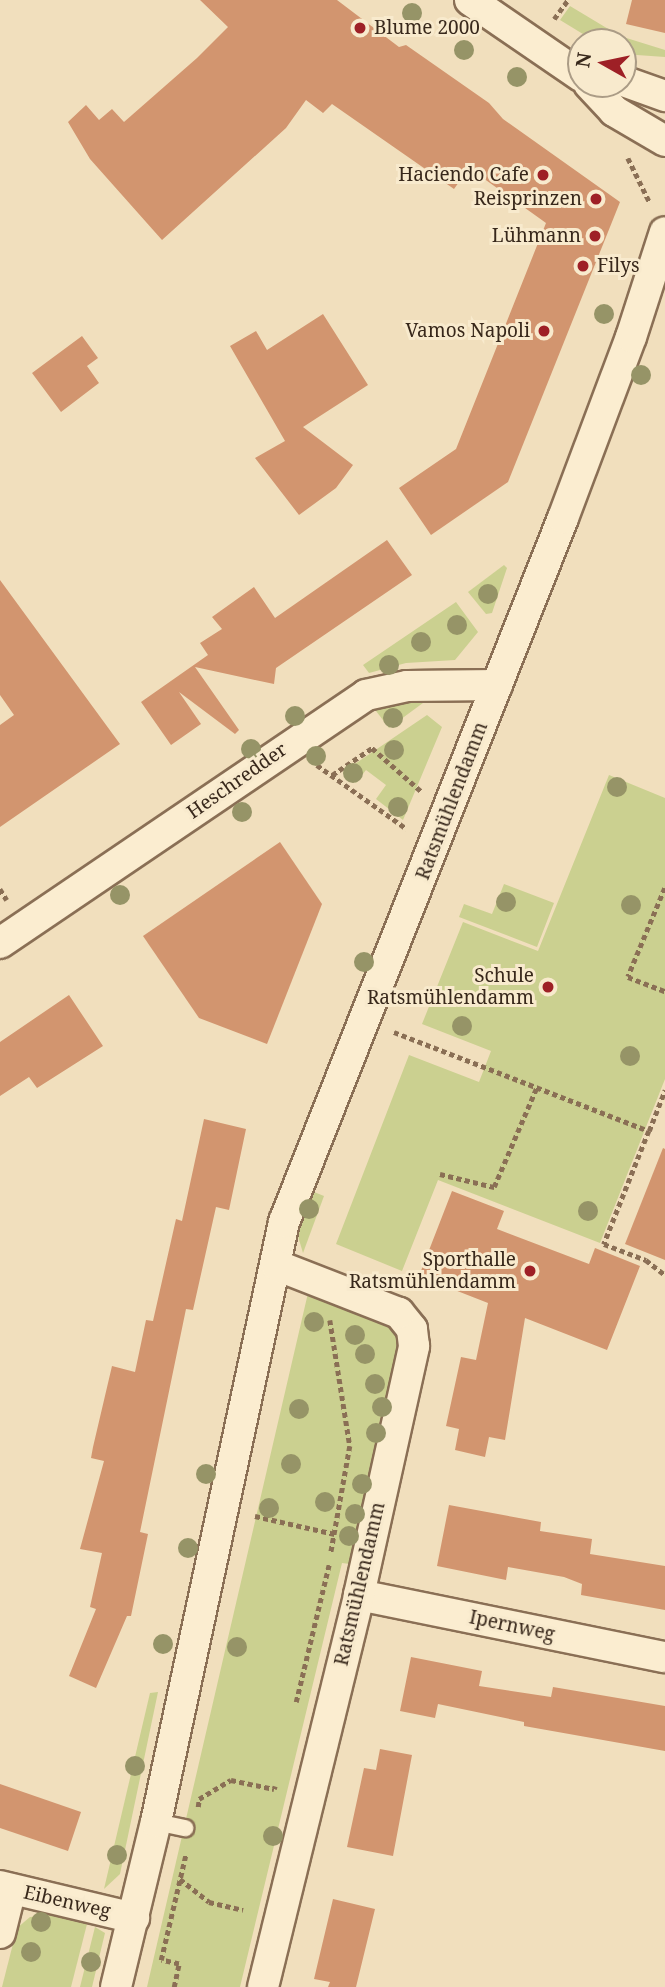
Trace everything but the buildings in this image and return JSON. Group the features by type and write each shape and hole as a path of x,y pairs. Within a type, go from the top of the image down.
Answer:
{"street":[{"path":"470,0 567,66"},
{"path":"637,86 665,96"},
{"path":"602,98 614,111 665,141"},
{"name":"Ratsmühlendamm","path":"116,1987 156,1822 275,1265 298,1181 365,1021 497,685 631,337 665,232"},
{"name":"Ratsmühlendamm","path":"631,337 665,292"},
{"name":"Heschredder","path":"0,943 366,695 407,686 497,685"},
{"name":"Ratsmühlendamm","path":"263,1987 359,1595 414,1346 412,1329 399,1313 275,1265"},
{"name":"Ipernweg","path":"359,1595 665,1657"},
{"path":"0,1934 5,1887"},
{"name":"Eibenweg","path":"5,1887 134,1918"}],"lane":[{"path":"156,1822 187,1834"}],"path":[{"path":"289,745 434,847"},
{"path":"331,775 372,748 422,791 417,804"},
{"path":"407,828 412,816"},
{"path":"665,888 628,977 665,991"},
{"path":"365,1021 649,1131"},
{"path":"440,1174 495,1186 536,1089"},
{"path":"665,1090 604,1244 646,1260 665,1275"},
{"path":"294,1708 335,1534 350,1446 325,1284"},
{"path":"223,1509 335,1534"},
{"path":"196,1813 199,1799 231,1780 274,1789 278,1776"},
{"path":"174,1987 179,1964 161,1960 180,1880 187,1834"},
{"path":"180,1880 209,1902 243,1910"}],"green space":[{"path":"570,6 607,28 573,28 560,20"},
{"path":"637,41 665,50 665,57 637,55"},
{"path":"504,565 507,568 492,613 486,614 468,592"},
{"path":"456,602 478,632 455,660 406,663 369,673 363,665"},
{"path":"408,700 427,700 389,728 373,707"},
{"path":"427,715 442,727 403,820 376,799 386,785 366,770 356,783 343,772"},
{"name":"Schule Ratsmühlendamm","path":"609,775 665,798 665,1079 600,1243 438,1180 402,1271 336,1244 409,1055 479,1082 491,1051 422,1024 463,922 538,951"},
{"path":"504,884 554,903 537,947 459,917 464,904 492,914"},
{"path":"304,1188 324,1196 303,1253 294,1223"},
{"path":"308,1293 393,1324 402,1345 350,1564 342,1563 240,1987 147,1987"},
{"path":"158,1692 120,1874 104,1889 150,1693"},
{"path":"49,1915 87,1924 71,1987 2,1987 17,1928 30,1917"},
{"path":"95,1927 105,1933 92,1987 80,1987"}],"place":[{"name":"Blume 2000","path":"360,28"},
{"name":"Haciendo Cafe","path":"543,175"},
{"name":"Reisprinzen","path":"596,199"},
{"name":"Lühmann","path":"595,236"},
{"name":"Filys","path":"583,266"},
{"name":"Vamos Napoli","path":"544,331"},
{"name":"Schule Ratsmühlendamm","path":"548,987"},
{"name":"Sporthalle Ratsmühlendamm","path":"530,1271"}]}
